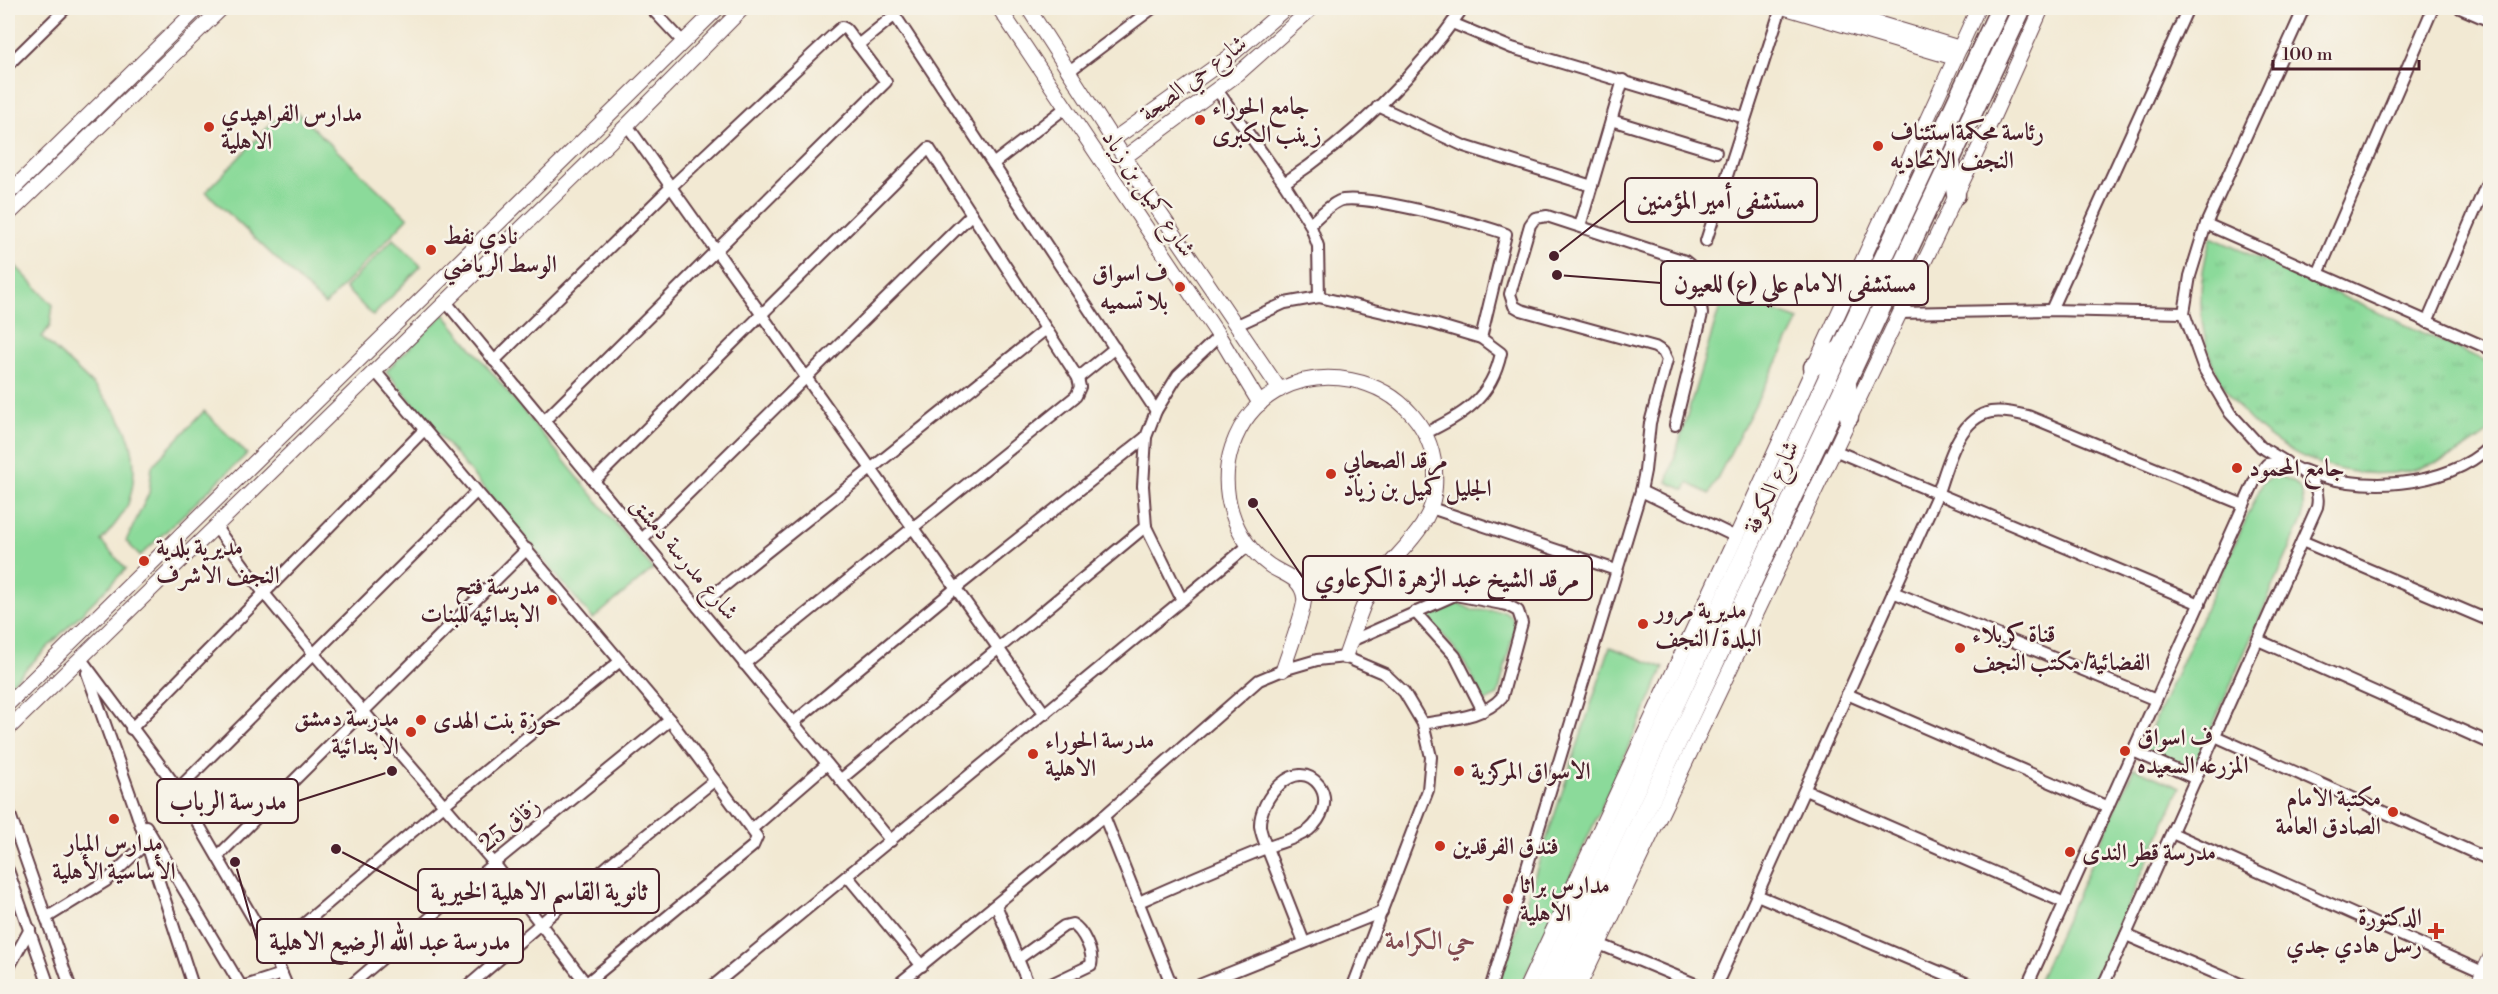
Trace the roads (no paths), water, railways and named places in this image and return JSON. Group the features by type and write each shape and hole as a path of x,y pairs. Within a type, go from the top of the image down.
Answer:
{"highway":[{"name":"شارع الكوفة","path":"1544,987 1639,823 1843,346 2000,8"},
{"name":"شارع الكوفة","path":"1563,987 2022,8"},
{"path":"1951,162 1956,195"},
{"path":"1813,367 1843,346"},
{"path":"1847,381 1849,417"},
{"path":"1620,788 1639,823"}],"main road":[{"path":"8,194 198,8"},
{"path":"8,215 222,8"},
{"path":"8,704 718,8"},
{"path":"8,729 627,125 743,8"},
{"name":"شارع كميل بن زياد","path":"999,8 1219,336 1260,404"},
{"name":"شارع كميل بن زياد","path":"1029,8 1158,210 1280,390"},
{"name":"شارع حي الصحة","path":"1114,139 1228,57 1286,8"},
{"name":"شارع حي الصحة","path":"1125,157 1239,73 1312,8"},
{"path":"1786,8 1957,53"},
{"path":"1827,8 1957,53"},
{"path":"1527,987 1978,8"},
{"path":"1579,987 1599,944 1639,823 1834,450 2043,8"},
{"path":"1252,38 1249,50 1252,54 1260,56"},
{"path":"683,42 695,54"},
{"path":"1228,57 1236,57 1242,63 1239,73"},
{"path":"118,87 120,93 129,97"},
{"path":"97,107 106,110 109,116"},
{"path":"1139,219 1150,222 1157,215 1158,210"},
{"path":"1160,249 1161,240 1166,236 1178,239"},
{"path":"1283,670 1305,600 1302,587 1293,578 1269,565 1249,545 1235,523 1228,499 1227,473 1232,447 1239,432 1260,404 1280,390 1306,379 1334,376 1362,381 1387,393 1409,411 1424,434 1433,460 1435,488 1429,514 1413,539 1381,575 1369,594 1345,657"},
{"path":"264,452 266,463 275,467"},
{"path":"243,473 253,478 255,488"},
{"path":"2477,987 2490,958"}],"street":[{"path":"8,65 66,8"},
{"path":"651,8 683,42"},
{"path":"1068,72 1153,8"},
{"path":"1284,183 1312,165 1378,106 1463,8"},
{"path":"1706,241 1781,8"},
{"path":"2051,310 2188,8"},
{"path":"2304,8 2206,224 2190,276 2184,313 2204,369 2230,413 2261,447 2314,474 2346,483 2379,485 2427,477 2457,467 2489,450"},
{"path":"2318,274 2433,8"},
{"path":"2460,8 2490,21"},
{"path":"858,45 892,11 1156,411"},
{"path":"1452,23 1512,48 1745,118"},
{"path":"494,361 671,187 838,30 846,29 886,82 544,422"},
{"path":"1580,226 1623,80"},
{"path":"1217,90 1284,183 1310,224 1318,246 1319,297"},
{"path":"1378,106 1464,146 1592,186"},
{"path":"993,164 1065,108"},
{"path":"1611,120 1716,152"},
{"path":"627,125 1045,714"},
{"path":"594,481 929,148 1078,378 1080,387 1076,396 744,664"},
{"path":"2427,322 2490,176"},
{"path":"1310,224 1341,200 1362,198 1483,225 1506,234 1481,338"},
{"path":"642,539 972,214"},
{"path":"1491,987 1641,491 1650,423 1666,365 1663,352 1655,347 1521,310 1514,306 1510,298 1532,221 1543,215 1685,261 1690,265 1688,285 1690,293 1702,308 1702,314 1675,425"},
{"path":"2206,224 2490,349"},
{"path":"1237,325 1285,303 1319,297 1434,324 1481,338 1501,353 1496,375 1465,413 1424,434"},
{"name":"شارع مدرسة دمشق","path":"446,302 891,841"},
{"path":"1898,313 2051,310 2184,313"},
{"path":"698,608 1046,329"},
{"path":"1182,600 1146,526 1143,486 1146,437 1156,411 1178,375 1219,336"},
{"path":"1078,378 1115,348"},
{"path":"215,526 263,592 362,712 445,804 494,863 586,986 753,846 757,837 753,828 670,720 375,371"},
{"path":"1716,987 1937,495 1960,436 1968,425 1977,417 1990,412 2008,412 2028,416 2244,505"},
{"path":"131,729 424,430"},
{"path":"793,723 956,588 1146,437"},
{"path":"1834,450 2199,604"},
{"path":"2027,987 2256,478 2266,464 2295,466 2313,484 2319,498 2302,541 2103,987"},
{"path":"1641,491 1736,537"},
{"path":"178,789 476,492"},
{"path":"1431,508 1616,570"},
{"path":"840,780 1146,526"},
{"path":"2302,541 2490,621"},
{"path":"713,987 1249,545"},
{"path":"218,856 527,549"},
{"path":"1893,592 2156,700"},
{"path":"1351,641 1455,595 1507,605 1518,611 1522,623 1502,697 1496,704 1483,711 1423,724"},
{"path":"1415,612 1455,656 1483,711"},
{"path":"2258,640 2490,743"},
{"path":"896,987 909,982 922,966 1104,816 1259,680 1317,660 1345,657 1385,674 1404,692 1423,724 1431,758 1428,790 1353,987"},
{"path":"81,659 178,789 272,951 287,987"},
{"path":"81,659 136,811 193,987"},
{"path":"272,951 445,804 619,662"},
{"path":"1847,694 2108,807"},
{"name":"زقاق 25","path":"350,987 494,863 670,720"},
{"path":"2215,736 2490,860"},
{"path":"2133,751 2196,779"},
{"path":"753,828 827,764"},
{"path":"1139,902 1267,848 1302,834 1316,823 1324,808 1323,793 1314,780 1297,776 1282,781 1271,794 1260,820 1267,848 1304,942"},
{"path":"468,987 610,864 715,780"},
{"path":"1804,790 2065,903"},
{"path":"8,809 70,987"},
{"path":"136,811 243,987 282,974"},
{"path":"1104,816 1172,987"},
{"path":"2172,833 2483,972"},
{"path":"46,918 106,881 146,843"},
{"path":"8,870 49,987"},
{"path":"848,877 922,966"},
{"path":"1757,895 1973,987"},
{"path":"996,905 1029,987"},
{"path":"1197,987 1382,912"},
{"path":"1018,959 1064,926 1072,924 1079,927 1092,959 1091,966 1047,987"},
{"path":"8,969 30,929"},
{"path":"2126,935 2245,987"},
{"path":"1599,944 1700,987"}],"place":[{"name":"جامع الحوراء زينب الكبرى","path":"1200,120"},
{"name":"مدارس الفراهيدي الاهلية","path":"209,127"},
{"name":"رئاسة محكمةاستئناف النجف الاتحاديه","path":"1878,146"},
{"name":"نادي نفط الوسط الرياضي","path":"431,250"},
{"name":"مستشفى أمير المؤمنين","path":"1554,256"},
{"name":"مستشفى الامام علي (ع) للعيون","path":"1557,275"},
{"name":"ف اسواق بلا تسميه","path":"1180,287"},
{"name":"جامع المحمود","path":"2237,468"},
{"name":"مرقد الصحابي الجليل كميل بن زياد","path":"1331,474"},
{"name":"مرقد الشيخ عبد الزهرة الكرعاوي","path":"1253,503"},
{"name":"مديرية بلدية النجف الاشرف","path":"144,561"},
{"name":"مدرسة فتح الابتدائيه للبنات","path":"552,600"},
{"name":"مديرية مرور البلدة / النجف","path":"1643,624"},
{"name":"قناة كربلاء الفضائية/ مكتب النجف","path":"1960,648"},
{"name":"حوزة بنت الهدى","path":"421,720"},
{"name":"مدرسة دمشق الابتدائية","path":"411,732"},
{"name":"ف اسواق المزرعه السعيده","path":"2125,751"},
{"name":"مدرسة الحوراء الاهلية","path":"1033,754"},
{"name":"مدرسة الرباب","path":"392,771"},
{"name":"الاسواق المركزية","path":"1459,771"},
{"name":"مكتبة الامام الصادق العامة","path":"2393,812"},
{"name":"مدارس الميار الأساسية الأهلية","path":"114,819"},
{"name":"فندق الفرقدين","path":"1440,846"},
{"name":"ثانوية القاسم الاهلية الخيرية","path":"336,849"},
{"name":"مدرسة قطر الندى","path":"2070,852"},
{"name":"مدرسة عبد الله الرضيع الاهلية","path":"235,862"},
{"name":"مدارس براثا الاهلية","path":"1508,899"},
{"name":"الدكتورة رسل هادي جدي","path":"2436,931"}],"district":[{"name":"حي الكرامة","path":"1430,940"}]}
